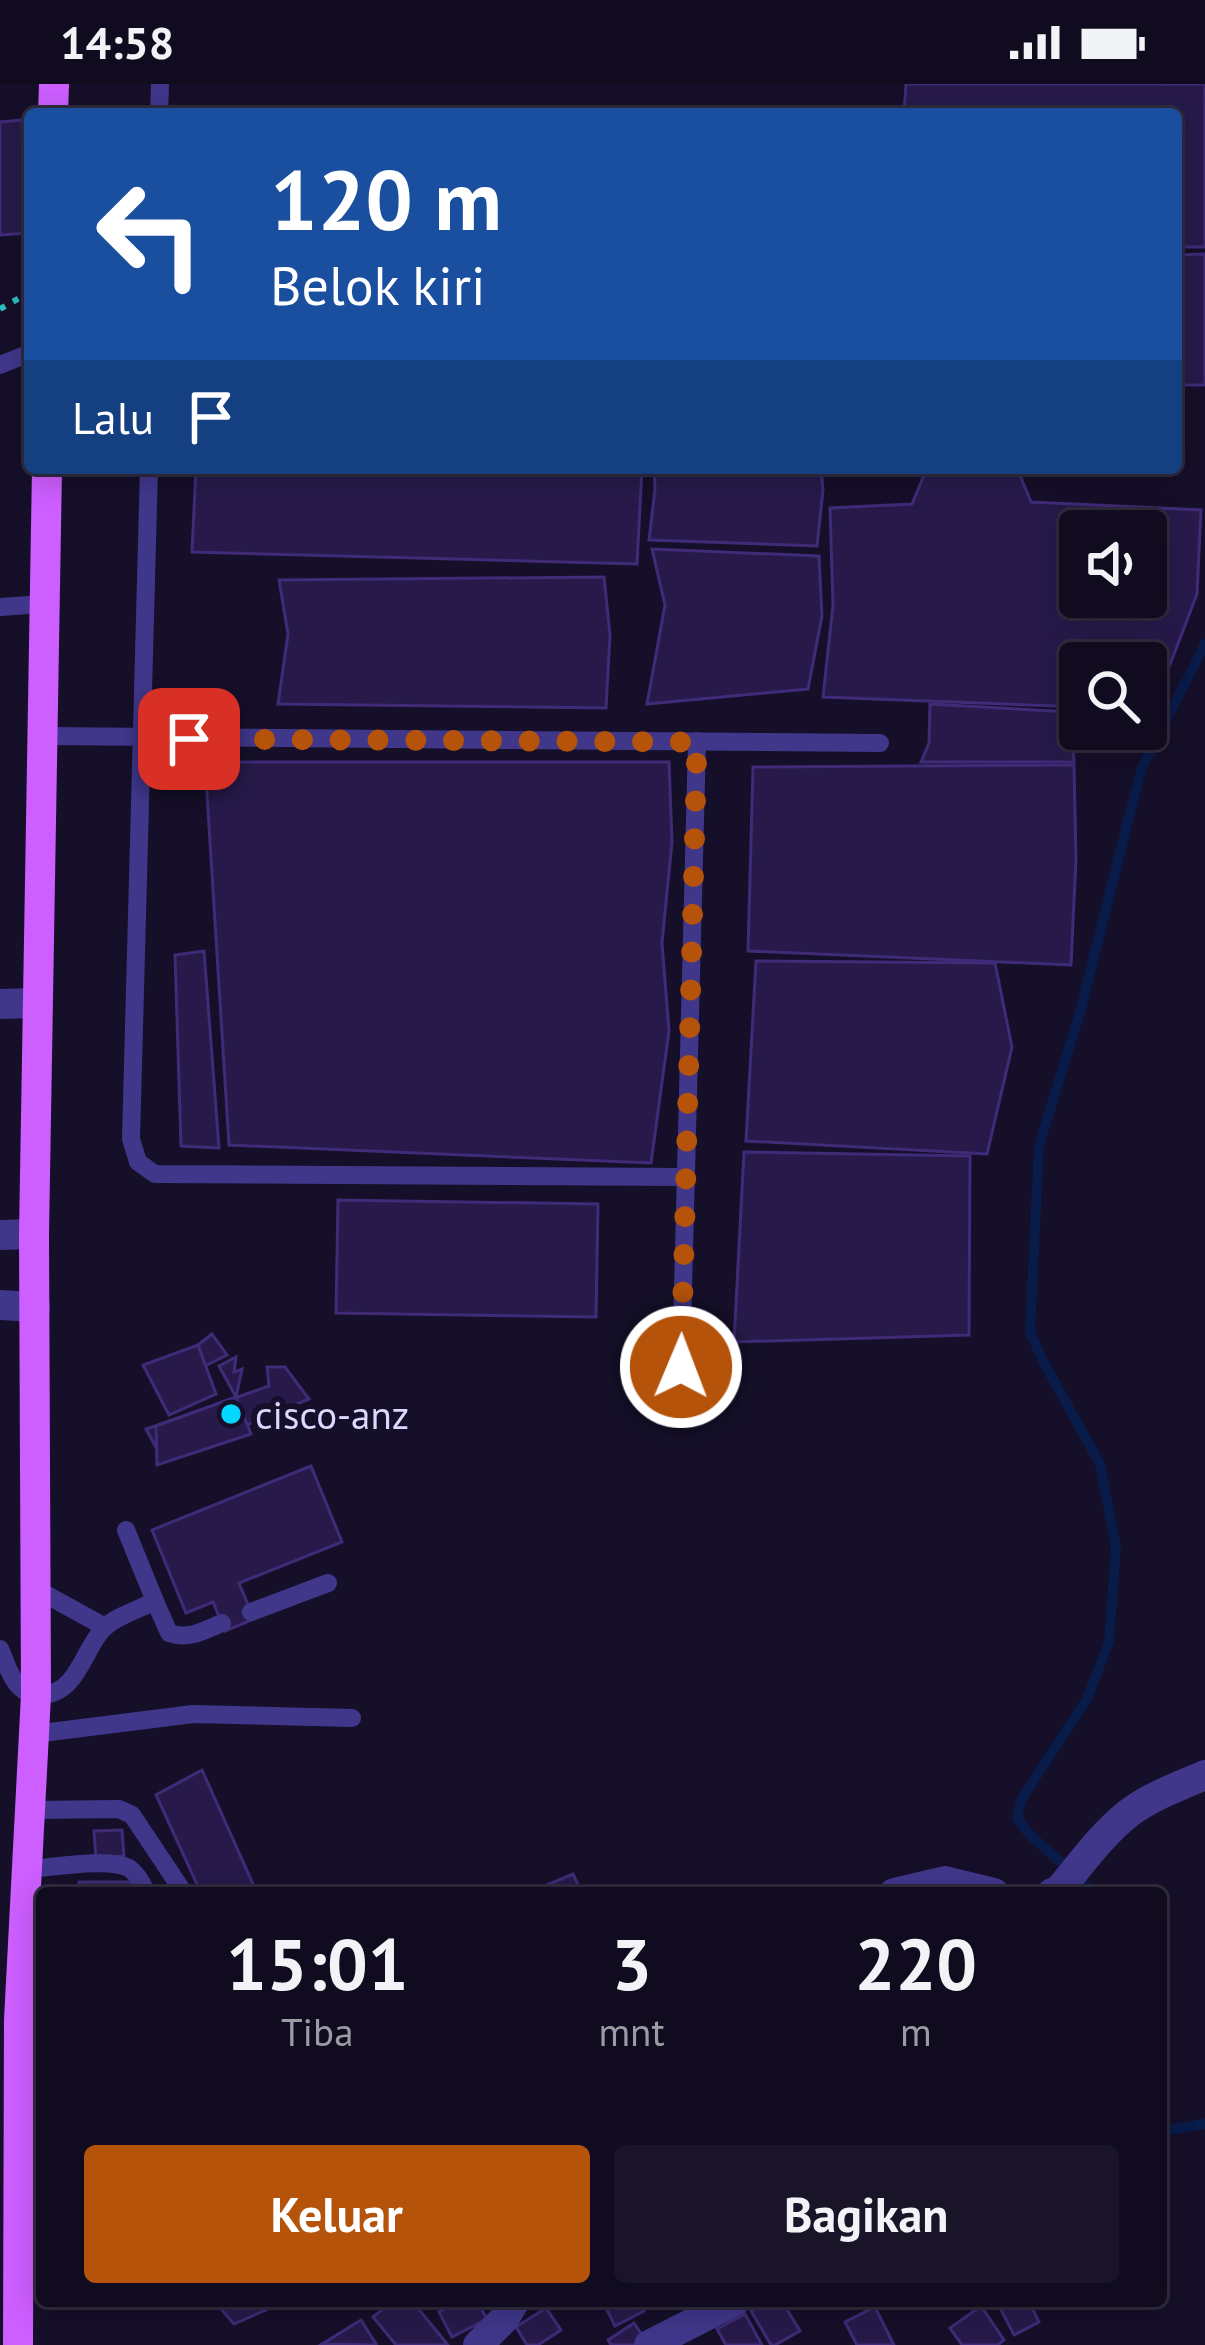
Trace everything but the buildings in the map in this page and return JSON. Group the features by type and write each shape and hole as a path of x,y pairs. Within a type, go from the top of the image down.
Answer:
{"main road":[{"path":"18,2345 9,2260 9,2024 27,1869 36,1696 34,1234 42,736 20,605 46,474"}],"street":[{"path":"0,1004 37,1003"},
{"path":"1,1235 34,1234"},
{"path":"0,1305 35,1307"},
{"path":"1059,1887 1130,1812 1205,1775"},
{"path":"920,1887 945,1881 970,1887"},
{"path":"478,2345 511,2307"},
{"path":"649,2345 723,2307"}],"lane":[{"path":"149,474 131,1139 138,1162 155,1174 686,1177"},
{"path":"42,736 880,743"},
{"path":"681,1367 697,742"},
{"path":"126,1530 169,1633 190,1637 222,1624"},
{"path":"251,1612 328,1583"},
{"path":"36,1589 105,1627"},
{"path":"0,1649 11,1679 20,1687 36,1696 52,1693 70,1682 105,1627 155,1601"},
{"path":"34,1734 194,1714 352,1718"},
{"path":"30,1810 119,1809 131,1815 180,1887"},
{"path":"27,1869 119,1865 132,1870 143,1887"}],"waterway":[{"path":"1088,1887 1017,1818 1021,1800 1087,1699 1109,1642 1116,1547 1100,1464 1030,1332 1039,1146 1080,1012 1141,770 1205,644"},
{"path":"1167,2130 1205,2124"}],"place":[{"name":"cisco-anz","path":"231,1414"}],"route":[{"path":"189,739 697,742 681,1367"}]}
